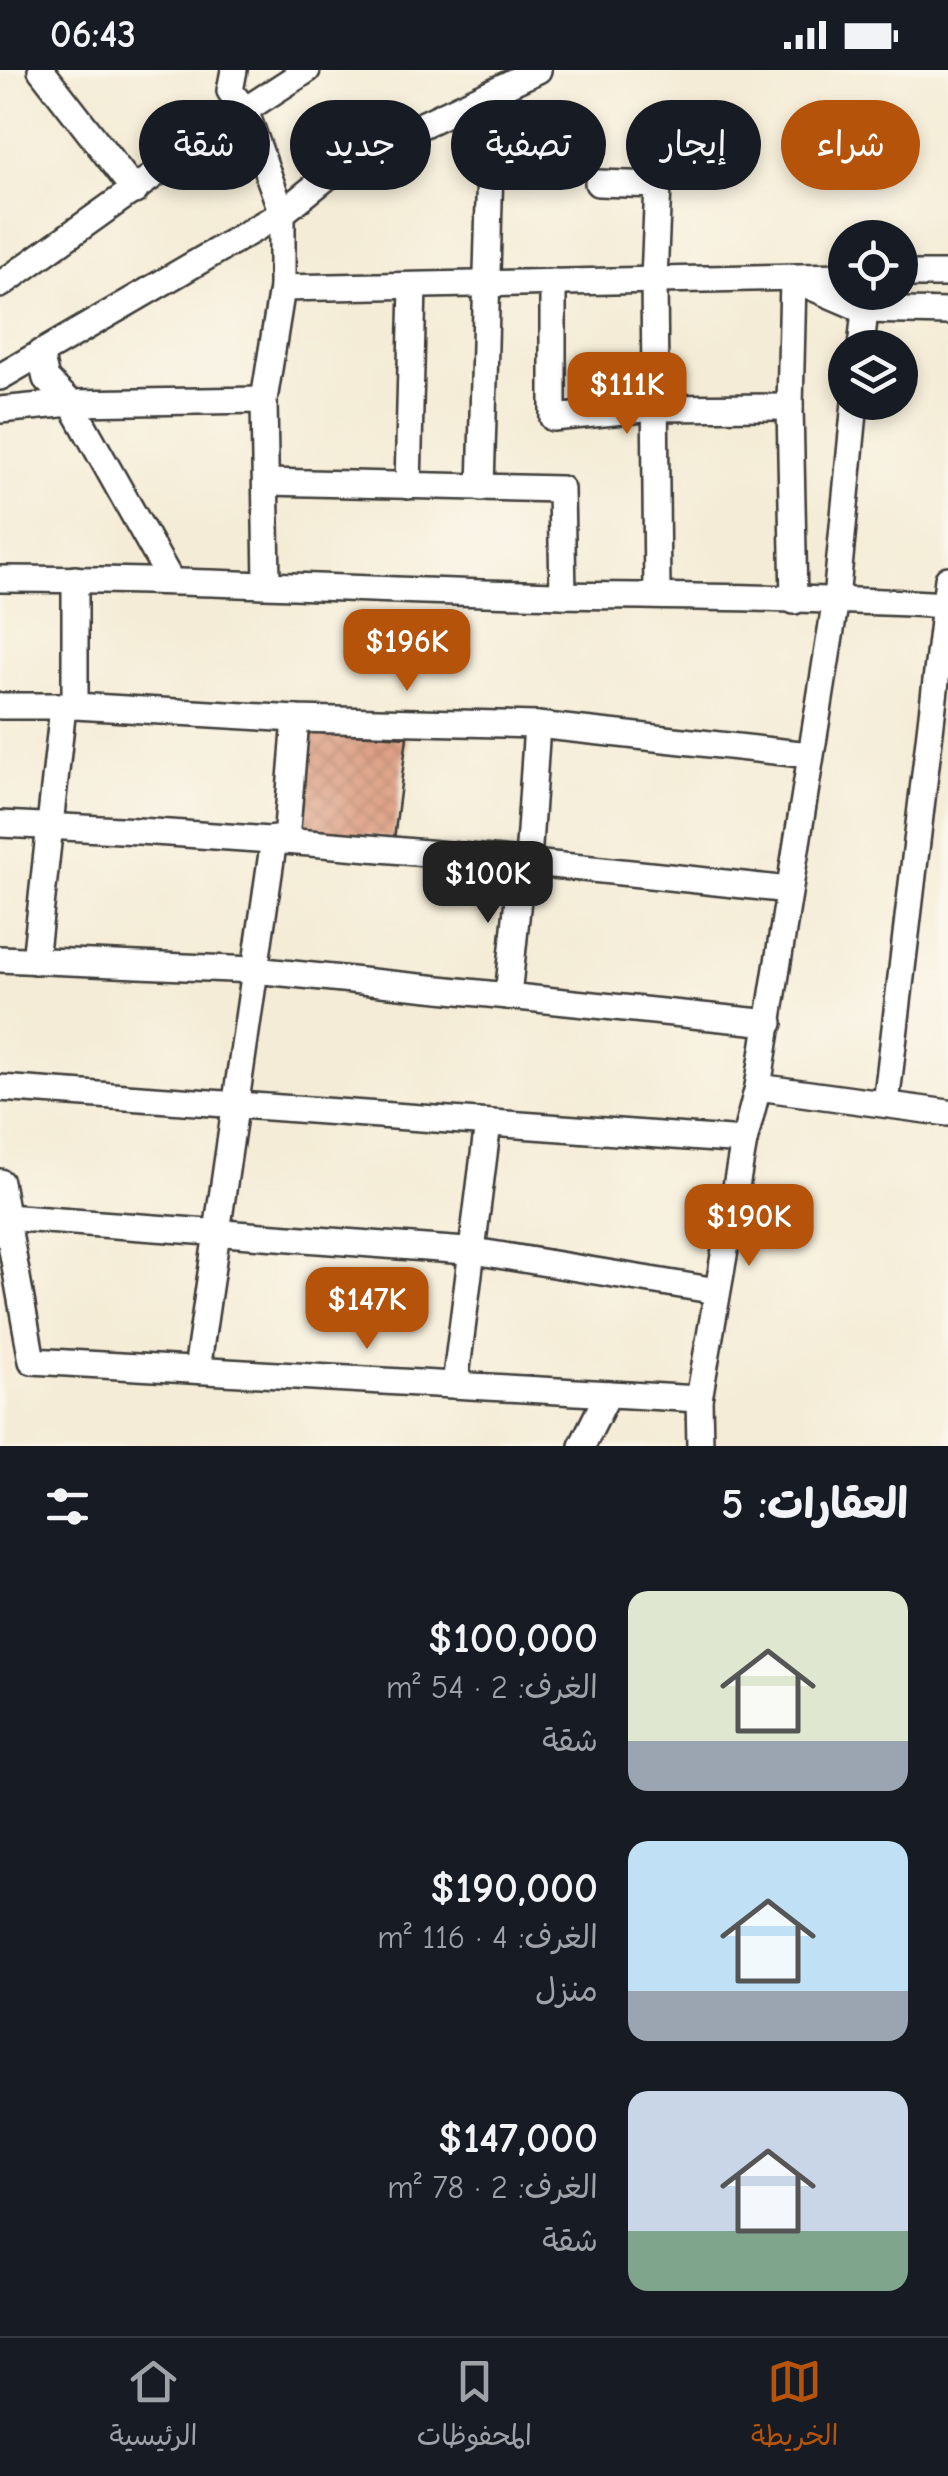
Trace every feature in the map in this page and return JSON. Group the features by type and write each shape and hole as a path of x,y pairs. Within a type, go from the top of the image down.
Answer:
{"street":[{"path":"41,70 135,191"},
{"path":"234,70 230,91 237,100"},
{"path":"260,100 307,70"},
{"path":"0,376 282,213 348,160 538,70"},
{"path":"482,488 492,94"},
{"path":"267,584 264,400 282,288 282,213 270,180"},
{"path":"606,183 658,185 654,280 658,594"},
{"path":"0,285 139,188"},
{"path":"918,274 948,274"},
{"path":"282,288 828,277"},
{"path":"793,280 828,295"},
{"path":"793,280 790,408 794,601"},
{"path":"552,282 553,418 654,408 790,408"},
{"path":"408,486 413,286"},
{"path":"863,330 865,310 948,312"},
{"path":"40,354 46,379 71,402 171,581"},
{"path":"0,410 71,402 264,400"},
{"path":"700,1446 699,1400 744,1141 770,1024 836,599 854,420"},
{"path":"266,482 561,489 563,595"},
{"path":"886,1104 948,578"},
{"path":"0,579 563,595 658,594 946,605"},
{"path":"35,961 49,826 69,707 76,579"},
{"path":"0,706 537,725 810,755"},
{"path":"198,1370 254,970 280,840 296,719"},
{"path":"508,996 537,725"},
{"path":"0,824 280,840 525,861 790,890"},
{"path":"0,959 254,970 770,1024"},
{"path":"758,1087 948,1113"},
{"path":"0,1088 744,1141"},
{"path":"454,1385 488,1123"},
{"path":"0,1182 32,1360 699,1400"},
{"path":"5,1217 472,1251 717,1290"},
{"path":"582,1446 608,1394"}],"building":[{"path":"298,731 407,737 394,839 293,828"}]}
